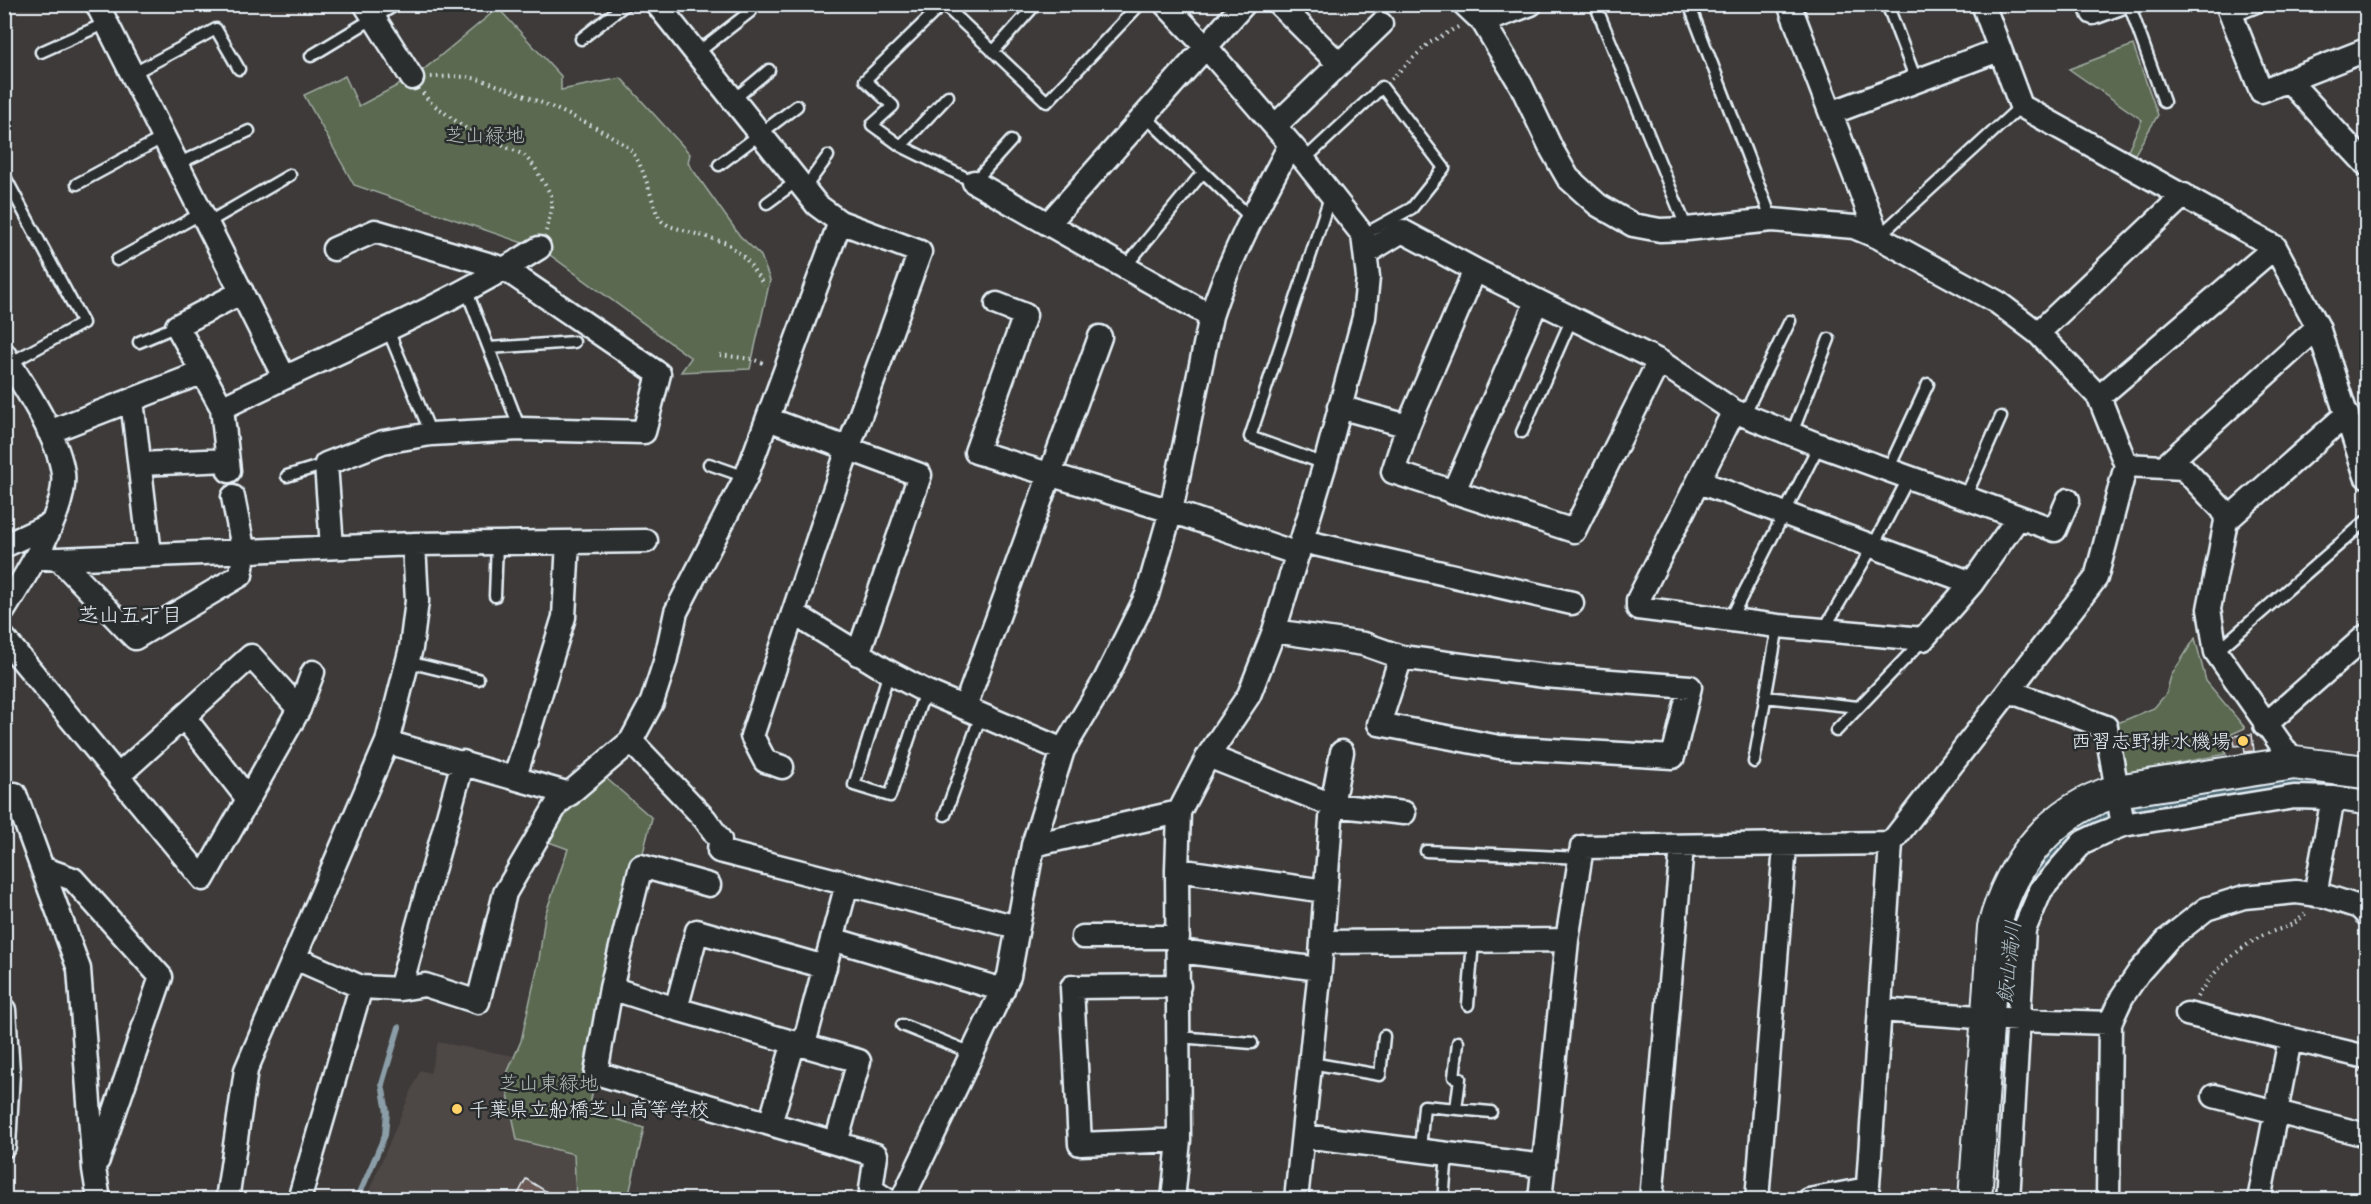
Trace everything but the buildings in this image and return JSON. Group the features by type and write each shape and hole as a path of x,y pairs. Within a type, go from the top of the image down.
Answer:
{"street":[{"path":"657,4 818,205 840,222 920,252 848,449 752,736 765,761 782,767"},
{"path":"1165,4 1206,47 1331,193 1365,244 1368,277 1364,317 1325,464 1274,631 1249,695 1208,756 1179,812 1177,870 1179,1140 1173,1200"},
{"path":"1048,224 1244,4"},
{"path":"1279,4 1339,64"},
{"path":"1531,4 1475,14 1521,84 1552,150 1569,178 1598,205 1633,225 1660,230 1687,230 1772,220 1854,227 1878,237 1997,302 2038,333 2099,397 2126,465 2096,578 1891,843 1867,1194 1809,1200"},
{"path":"1789,4 1878,237"},
{"path":"1983,4 2021,105 2275,247 2318,327 2367,476"},
{"path":"2090,4 2093,13 2118,4"},
{"path":"103,10 132,74 284,377"},
{"path":"2230,11 2261,91 2367,50"},
{"path":"370,12 412,78"},
{"path":"1275,126 1381,24"},
{"path":"1831,113 1999,50"},
{"path":"2288,80 2364,158"},
{"path":"902,1200 1009,976 1033,845 1063,750 1105,680 1147,596 1171,511 1211,316 1219,291 1251,218 1297,152"},
{"path":"974,182 1211,316"},
{"path":"2038,333 2184,195"},
{"path":"295,958 361,987 400,989 425,986 478,1002 505,893 557,804 631,741 652,702 665,662 676,612 746,477 840,222"},
{"path":"332,547 326,464 383,442 431,434 520,429 644,432 659,374 505,270 375,231 334,249"},
{"path":"1365,244 1402,231 1475,270 1659,361 1739,413 2018,518 2055,530 2068,500"},
{"path":"2099,397 2275,247"},
{"path":"222,408 388,330 505,270 539,248"},
{"path":"1475,270 1408,426 1393,472 1574,531 1659,361"},
{"path":"140,464 228,465 222,408 177,326 242,292"},
{"path":"1453,492 1537,301"},
{"path":"997,304 1025,315 976,453 1300,548 1572,603"},
{"path":"2164,467 2318,327"},
{"path":"973,711 1049,475 1100,337"},
{"path":"4,610 36,557 51,524 61,494 63,474 59,456 49,432 7,358"},
{"path":"49,432 201,373"},
{"path":"132,400 150,555"},
{"path":"1339,407 1408,426"},
{"path":"1739,413 1699,482 1638,600 1638,608 1778,626 1923,639 1972,583 2018,518"},
{"path":"2226,521 2347,414"},
{"path":"768,419 920,476 858,654"},
{"path":"2126,465 2183,468 2224,511 2226,521 2209,609 2216,652 2265,725 2294,763"},
{"path":"1699,482 1972,583"},
{"path":"59,559 135,638 241,576 243,553 233,497"},
{"path":"4,546 51,524"},
{"path":"36,557 59,559 243,553 414,544 646,541"},
{"path":"515,777 564,617 568,542"},
{"path":"227,1200 246,1070 387,742 408,662 417,601 414,544"},
{"path":"793,613 858,654 925,691 1063,750"},
{"path":"1274,631 1364,644 1401,657 1545,676 1690,687 1673,757 1499,747 1379,724 1401,657"},
{"path":"2265,725 2367,636"},
{"path":"4,638 203,879 299,709 313,672"},
{"path":"119,775 251,657 299,709"},
{"path":"2009,691 2106,727 2120,809"},
{"path":"184,717 248,799"},
{"path":"631,741 705,819 720,840 719,851 1017,927"},
{"path":"387,742 570,794"},
{"path":"1296,1200 1320,969 1332,805 1342,752"},
{"path":"1208,756 1332,805 1404,813"},
{"path":"400,989 463,762"},
{"path":"2120,809 2294,763 2362,766"},
{"path":"4,795 15,794 79,969 94,1169 99,1200"},
{"path":"2008,1200 2004,1018 1994,927 2002,899 2027,853 2067,815 2093,800 2120,809 2294,797 2333,798 2367,803"},
{"path":"2315,895 2333,798"},
{"path":"1033,845 1179,812"},
{"path":"1540,1200 1567,940 1582,847 1891,843"},
{"path":"1651,1200 1682,846"},
{"path":"1757,1200 1785,846"},
{"path":"709,885 641,866 611,988 596,1073 876,1155 872,1190 886,1200"},
{"path":"42,868 73,879 161,977 94,1169"},
{"path":"1177,870 1324,891"},
{"path":"770,1124 825,967 847,884"},
{"path":"2108,1200 2110,1023 2122,997 2139,972 2168,939 2206,909 2244,897 2296,892 2325,896 2359,907 2367,914"},
{"path":"676,1009 697,931 825,967"},
{"path":"1083,937 1178,944 1320,969"},
{"path":"832,939 1003,990"},
{"path":"1322,942 1567,940"},
{"path":"1179,986 1072,987 1080,1144 1179,1140"},
{"path":"299,1200 361,987"},
{"path":"611,988 676,1009 860,1061 836,1143"},
{"path":"4,1010 8,1072 4,1146"},
{"path":"1880,1010 2110,1023"},
{"path":"2187,1014 2367,1057"},
{"path":"1975,1200 2004,1018"},
{"path":"2259,1200 2290,1039"},
{"path":"2214,1096 2367,1135"},
{"path":"1304,1136 1544,1166"}],"lane":[{"path":"311,56 370,12 397,4"},
{"path":"581,39 626,4"},
{"path":"1011,141 974,182 901,146 872,125 893,106 865,80 943,4 1047,102 1140,4"},
{"path":"993,52 1036,4"},
{"path":"1595,4 1687,230"},
{"path":"1689,4 1772,220"},
{"path":"1887,4 1916,80"},
{"path":"2129,4 2164,102"},
{"path":"2230,11 2264,4"},
{"path":"40,52 103,10"},
{"path":"697,53 751,11"},
{"path":"132,74 216,29 239,69"},
{"path":"733,100 769,70"},
{"path":"1297,152 1382,87 1444,168 1412,207 1365,244"},
{"path":"901,146 948,96"},
{"path":"1878,237 2021,105"},
{"path":"718,165 797,106"},
{"path":"1144,116 1251,218"},
{"path":"177,164 249,131"},
{"path":"77,184 164,137"},
{"path":"767,203 800,185 828,156"},
{"path":"1125,267 1203,172"},
{"path":"4,175 83,323 7,358"},
{"path":"117,260 290,175"},
{"path":"1325,464 1250,437 1331,193"},
{"path":"466,290 520,429"},
{"path":"1522,432 1572,318"},
{"path":"1739,413 1790,321"},
{"path":"140,342 177,326"},
{"path":"388,330 431,434"},
{"path":"1792,433 1829,339"},
{"path":"489,348 574,342"},
{"path":"1888,470 1928,384"},
{"path":"1965,498 2001,417"},
{"path":"1730,620 1819,445"},
{"path":"287,476 326,464"},
{"path":"709,464 746,477"},
{"path":"1824,629 1910,477"},
{"path":"2216,652 2367,521"},
{"path":"495,596 497,543"},
{"path":"1754,762 1778,626"},
{"path":"1836,731 1923,639"},
{"path":"408,662 478,679"},
{"path":"889,672 854,785 890,796 925,691"},
{"path":"1765,696 1858,707"},
{"path":"945,815 973,711"},
{"path":"1426,851 1581,858"},
{"path":"1468,1005 1473,941"},
{"path":"902,1025 972,1053"},
{"path":"1311,1063 1380,1075 1384,1036"},
{"path":"1179,1037 1252,1044"},
{"path":"1456,1109 1460,1078 1454,1077 1458,1042"},
{"path":"1420,1150 1424,1106 1491,1112"},
{"path":"1443,1200 1447,1154"}],"path":[{"path":"1382,87 1429,43 1475,14"},
{"path":"412,78 461,77 484,81 554,109 623,142 638,163 657,214 662,221 669,226 727,243 746,259 764,285"},
{"path":"412,78 430,102 451,118 468,130 524,155 534,166 551,195 552,208 539,248"},
{"path":"720,355 752,359 784,370"},
{"path":"2187,1014 2203,987 2235,954 2262,936 2281,931 2299,920 2312,905 2315,895"}],"shaded area":[{"name":"千葉県立船橋芝山高等学校","path":"438,1042 515,1056 505,1078 574,1154 576,1199 365,1200 420,1070 430,1073"}],"green space":[{"name":"芝山緑地","path":"498,8 561,76 561,90 621,78 690,154 688,163 740,236 761,256 770,280 750,369 681,372 691,358 543,250 354,185 304,95 345,76 359,106 417,75"},
{"path":"2133,45 2158,115 2135,154 2127,152 2142,120 2069,69"},
{"path":"2195,638 2206,681 2245,728 2223,738 2226,754 2122,774 2113,725 2154,708 2166,694 2171,676"},
{"name":"芝山東緑地","path":"606,778 652,818 643,853 636,865 589,1110 644,1128 628,1199 576,1199 574,1154 517,1140 505,1078 521,1041 539,960 545,915 568,849 543,840 574,798"}],"waterway":[{"name":"飯山満川","path":"2005,981 2015,904 2041,862 2059,844 2097,816 2147,805 2300,780 2366,788"},
{"path":"357,1200 385,1135 387,1112 382,1084 399,1027"}],"place":[{"name":"西習志野排水機場","path":"2243,741"},
{"name":"千葉県立船橋芝山高等学校","path":"457,1109"}],"district":[{"name":"芝山五丁目","path":"130,615"}]}
